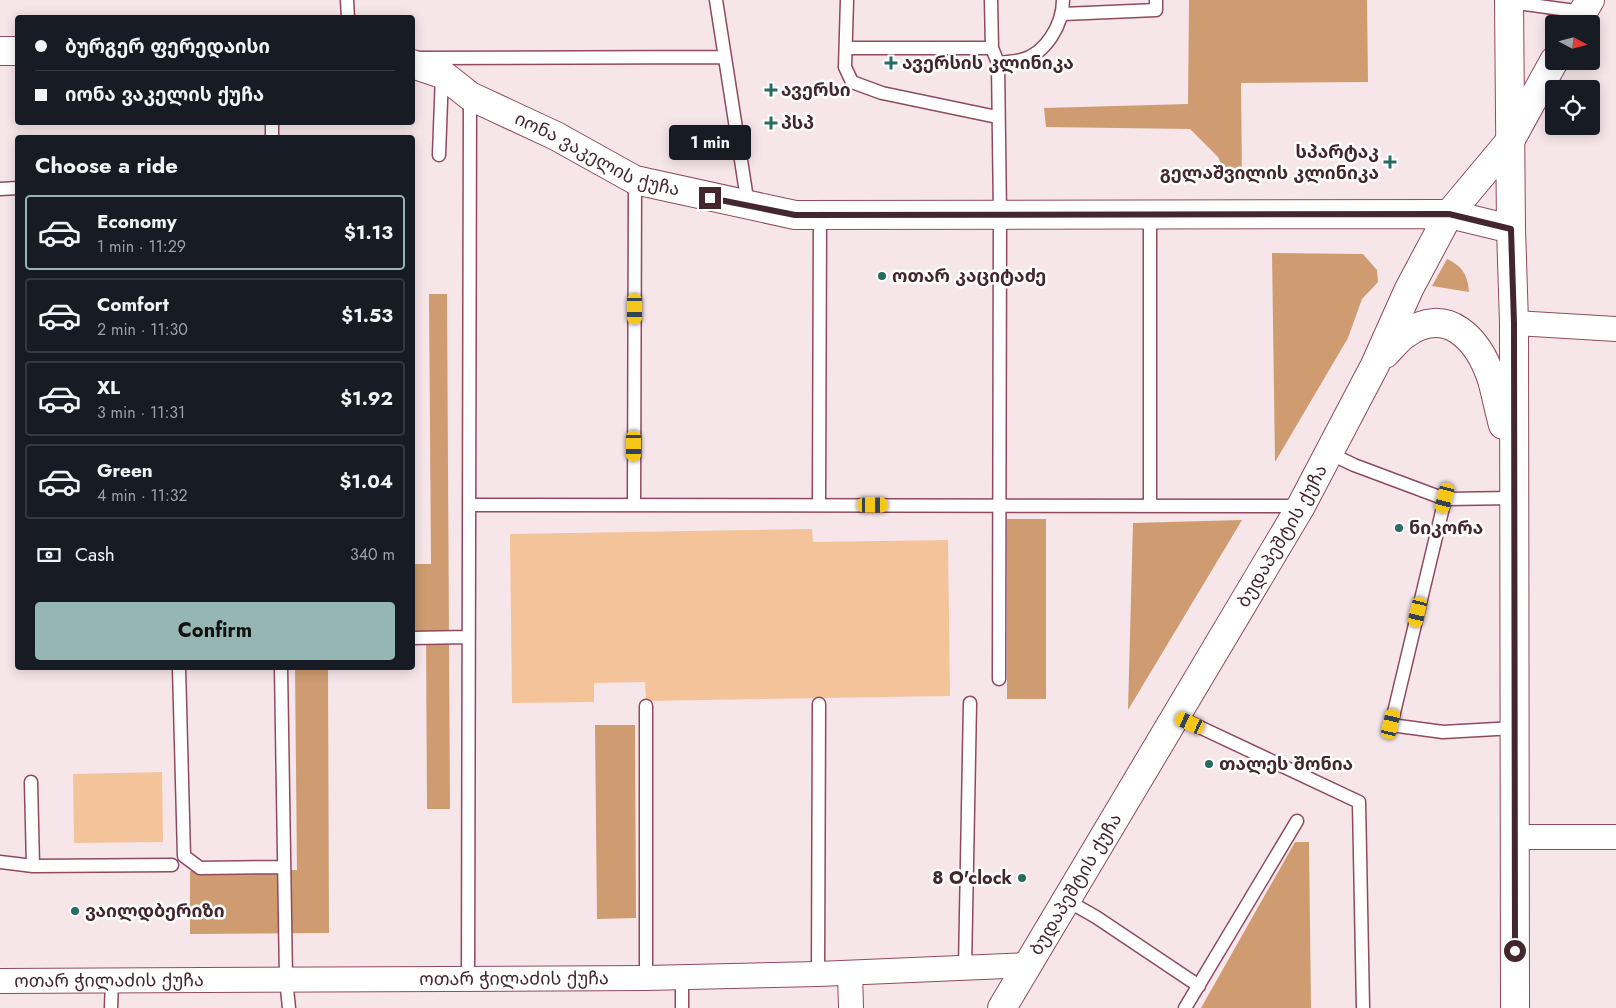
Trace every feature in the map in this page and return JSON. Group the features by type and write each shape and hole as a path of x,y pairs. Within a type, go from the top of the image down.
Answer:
{"main road":[{"path":"1509,1 1511,229 1514,323 1512,466 1515,1008"},
{"path":"0,51 15,51"},
{"name":"იონა ვაკელის ქუჩა","path":"415,65 442,74 470,96 556,136 635,180 795,215 1449,214 1511,229"},
{"name":"ბუდაპეშტის ქუჩა","path":"1002,1008 1301,506 1375,365 1409,289 1449,214 1510,141 1549,70"},
{"path":"1375,365 1402,336 1415,328 1428,323 1438,323 1448,324 1459,330 1472,340 1492,380 1512,466"}],"street":[{"path":"1514,323 1616,329"},
{"path":"1514,837 1616,837"},
{"name":"ოთარ ჭილაძის ქუჩა","path":"0,981 646,978 850,973 1028,965"},
{"path":"850,973 851,1008"}],"lane":[{"path":"347,0 348,15"},
{"path":"716,0 723,57 748,206"},
{"path":"847,0 845,67 852,82 864,88 997,117"},
{"path":"991,0 992,48 998,63 997,117 1000,215 999,679"},
{"path":"998,63 1022,60 1037,53 1047,43 1063,14 1063,0"},
{"path":"1063,14 1156,10 1156,0"},
{"path":"1509,1 1583,12"},
{"path":"846,48 992,48"},
{"path":"415,58 723,57"},
{"path":"439,155 442,74"},
{"path":"468,980 470,96"},
{"path":"634,505 635,180"},
{"path":"0,188 15,188"},
{"path":"1150,214 1150,506"},
{"path":"819,505 820,215"},
{"path":"1329,453 1354,465 1445,498 1513,498"},
{"path":"1445,498 1391,724 1442,732 1514,728"},
{"path":"469,505 1301,506"},
{"path":"415,638 468,637"},
{"path":"179,670 184,856 200,868 284,867"},
{"path":"281,670 286,979 289,1008"},
{"path":"965,968 970,703"},
{"path":"818,704 818,974"},
{"path":"646,706 646,978"},
{"path":"1176,716 1359,802 1363,1008"},
{"path":"31,782 33,866"},
{"path":"1185,1008 1297,821"},
{"path":"0,862 33,866 172,865"},
{"path":"1066,900 1096,916 1199,986"},
{"path":"682,977 682,1008"},
{"path":"111,1008 112,980"}],"shaded area":[{"path":"1189,0 1367,0 1368,82 1241,83 1242,182 1227,176 1218,157 1190,129 1046,127 1044,108 1188,104"},
{"path":"1272,253 1363,254 1377,270 1378,282 1362,299 1348,338 1275,462"},
{"path":"1447,259 1457,265 1466,276 1469,292 1432,286"},
{"path":"429,294 447,294 450,809 427,809 426,631 415,631 415,564 431,564"},
{"path":"1007,519 1046,519 1046,699 1007,699"},
{"path":"1242,520 1128,710 1133,523"},
{"path":"812,529 813,542 948,540 950,696 646,701 645,682 594,683 594,702 512,703 510,534"},
{"path":"295,670 328,670 329,933 190,934 190,871 297,870"},
{"path":"595,725 635,725 636,918 597,919"},
{"path":"162,772 163,842 74,843 73,774"},
{"path":"1295,842 1309,842 1311,1008 1201,1008"}],"place":[{"name":"ავერსის კლინიკა","path":"891,63"},
{"name":"ავერსი","path":"771,90"},
{"name":"პსპ","path":"771,123"},
{"name":"სპარტაკ გელაშვილის კლინიკა","path":"1390,162"},
{"name":"ოთარ კაციტაძე","path":"882,276"},
{"name":"ნიკორა","path":"1399,528"},
{"name":"თალეს შონია","path":"1209,764"},
{"name":"8 O'clock","path":"1022,878"},
{"name":"ვაილდბერიზი","path":"75,911"}],"route":[{"path":"710,198 795,215 1449,214 1511,229 1514,323 1512,466 1515,951"}]}
